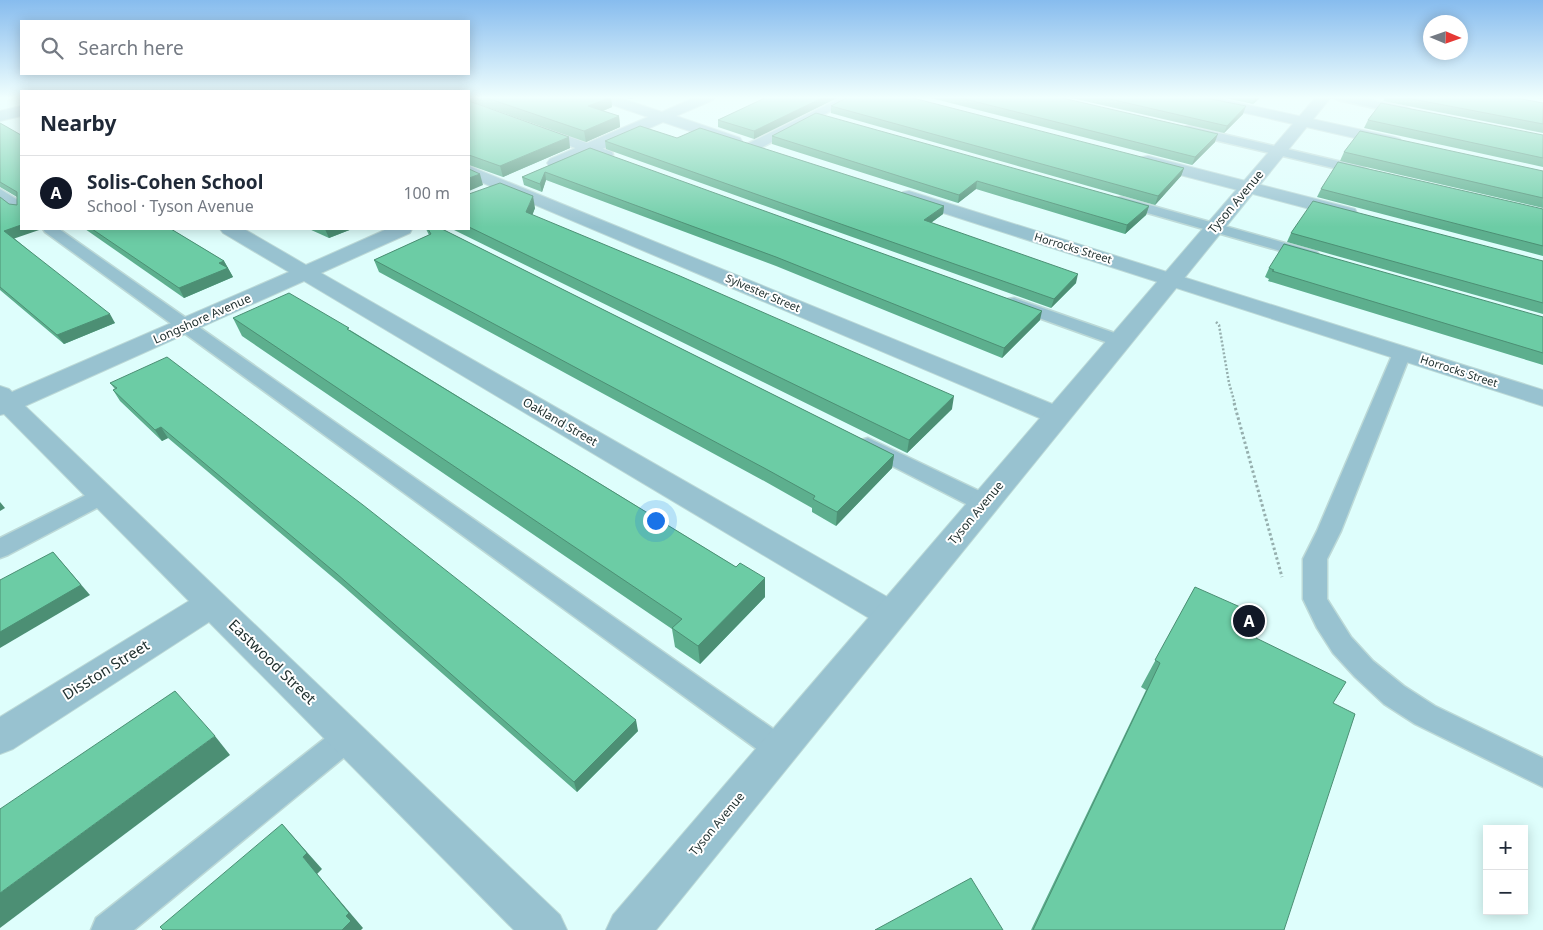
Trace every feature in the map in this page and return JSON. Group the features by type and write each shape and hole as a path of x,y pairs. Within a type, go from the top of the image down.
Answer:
{"street":[{"path":"538,171 607,140"},
{"path":"733,140 780,156"},
{"name":"Tyson Avenue","path":"628,930 1287,140"},
{"path":"1388,140 1408,145"},
{"path":"1134,157 1363,217"},
{"name":"Sylvester Street","path":"470,170 1058,416"},
{"name":"Horrocks Street","path":"892,191 1543,398"},
{"name":"Oakland Street","path":"232,230 891,615"},
{"name":"Longshore Avenue","path":"3,401 187,326 401,230"},
{"name":"Eastwood Street","path":"3,401 102,495 545,930"},
{"name":"Disston Street","path":"0,737 212,603"}],"lane":[{"path":"568,140 617,159"},
{"path":"752,147 765,140"},
{"path":"1234,140 1373,174"},
{"path":"0,193 20,207"},
{"path":"1107,197 1327,260"},
{"path":"51,230 779,749"},
{"path":"997,296 1120,341"},
{"path":"1402,353 1329,531 1315,559 1314,600 1342,645 1364,669 1394,695 1425,715 1543,773"},
{"path":"851,436 984,503"},
{"path":"0,549 102,495"},
{"path":"108,930 348,737"}],"building":[{"path":"0,140 20,140 20,225 4,231 110,314 57,335 0,287 0,197 9,204 17,205 17,192 0,182"},
{"path":"470,140 561,140 500,166 470,155"},
{"path":"739,140 944,206 924,220 1078,274 1054,299 605,141"},
{"path":"786,140 914,140 1149,206 1127,225 977,181 959,195"},
{"path":"956,140 1077,140 1184,168 1158,196"},
{"path":"1129,140 1212,140 1195,157"},
{"path":"1353,140 1403,140 1543,171 1543,198 1344,152"},
{"path":"1462,140 1543,140 1543,158"},
{"path":"590,148 1042,311 1004,348 776,257 545,172 540,184 522,177"},
{"path":"1338,162 1543,209 1543,246 1321,189"},
{"path":"470,169 480,174 470,178"},
{"path":"500,183 533,196 526,212 680,276 954,396 909,440 470,227 470,194"},
{"path":"1313,201 1543,261 1543,303 1291,233"},
{"path":"93,230 173,230 224,261 219,263 228,268 179,288"},
{"path":"429,230 444,230 894,455 837,512 813,499 815,496 766,469 374,260 431,234"},
{"path":"1284,244 1543,317 1543,353 1272,271 1274,270 1269,268"},
{"path":"289,293 349,328 347,329 736,567 740,563 765,578 698,646 672,628 682,619 233,318"},
{"path":"167,357 363,505 636,720 574,782 337,574 161,427 155,430 113,390 117,388 110,383"},
{"path":"53,552 81,585 0,632 0,580"},
{"path":"1195,587 1265,618 1256,638 1346,682 1333,703 1355,714 1284,930 1033,930 1160,663 1155,660"},
{"path":"175,691 215,736 0,893 0,809"},
{"path":"282,824 307,853 303,857 349,913 346,916 351,921 342,930 163,930 160,927"},
{"path":"971,878 1003,930 875,930"}],"place":[{"name":"Solis-Cohen School","path":"1249,621"}]}
